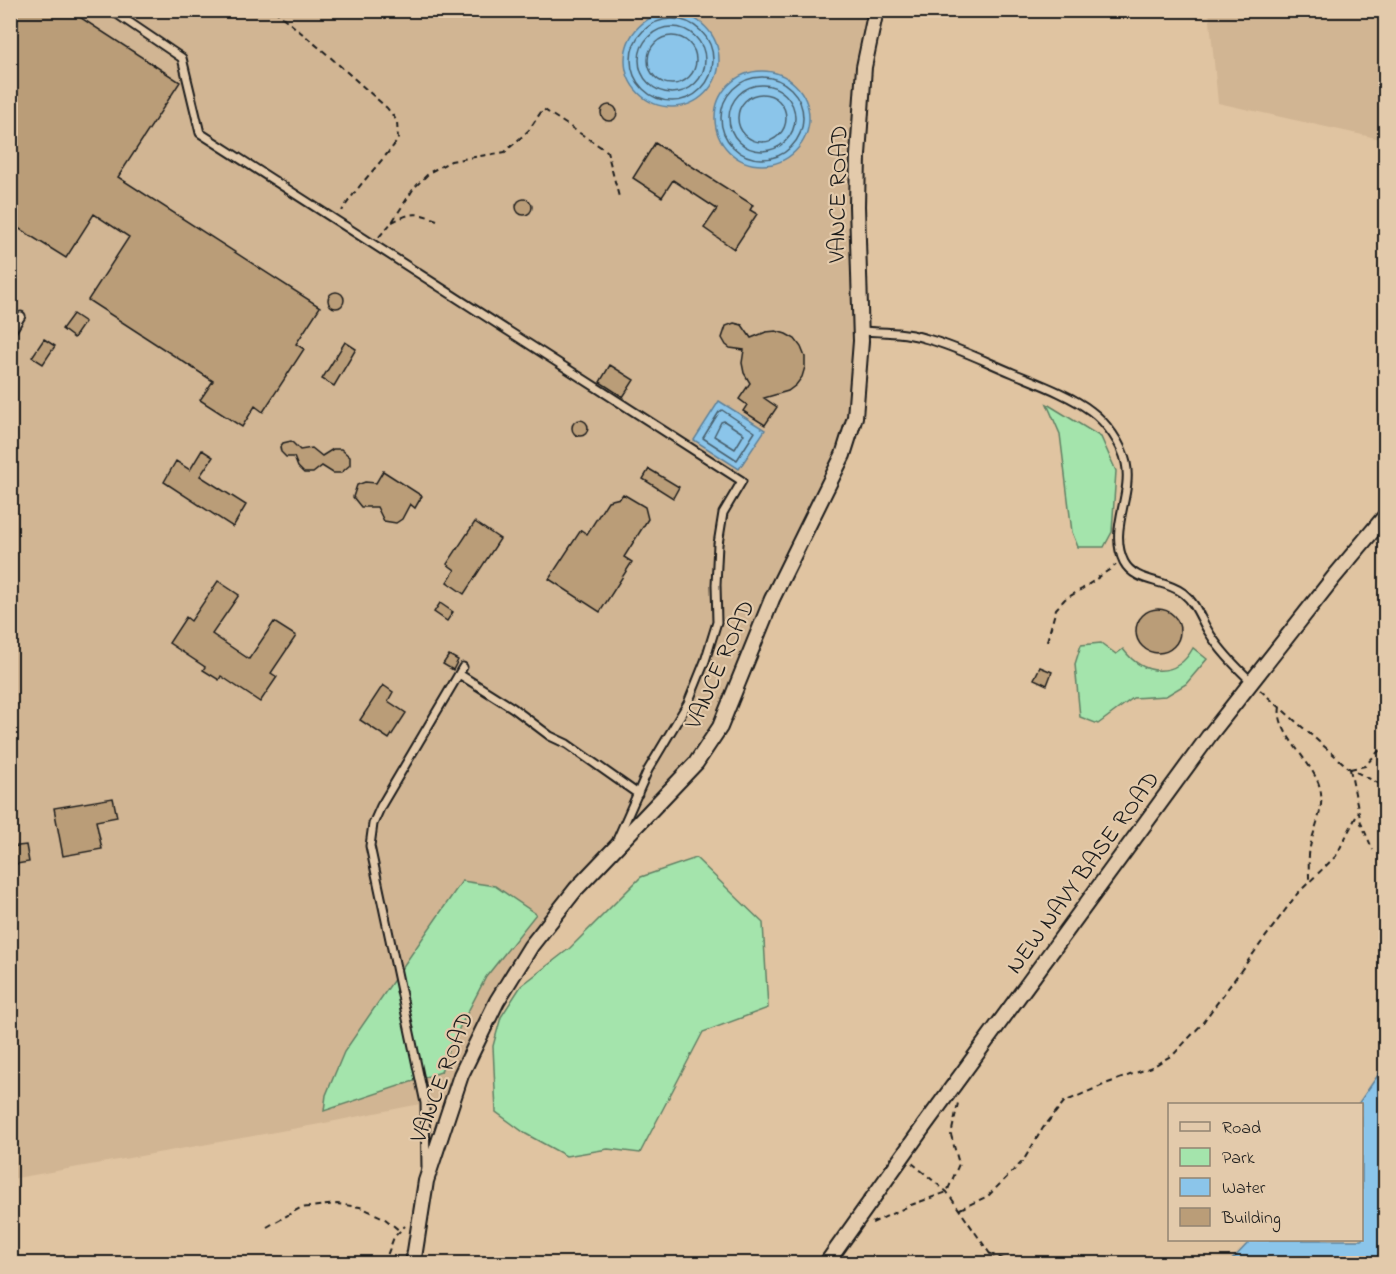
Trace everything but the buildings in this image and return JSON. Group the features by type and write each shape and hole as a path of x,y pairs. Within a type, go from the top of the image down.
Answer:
{"street":[{"name":"VANCE ROAD","path":"413,1263 426,1181 461,1075 497,1001 531,946 576,889 696,763 720,727 772,599 843,455 855,417 861,331 856,206 858,155 864,68 876,10"},
{"name":"NEW NAVY BASE ROAD","path":"826,1263 1209,736 1386,515"}],"lane":[{"path":"111,10 182,58 200,133 742,482 723,513 718,544 717,622 705,662 688,703 648,770 613,848"},
{"path":"10,334 21,316"},
{"path":"861,331 897,333 924,338 1050,389 1091,411 1118,443 1126,463 1127,477 1120,521 1119,548 1124,560 1133,574 1178,589 1192,600 1224,654 1252,682"},
{"path":"426,1181 424,1103 370,846 373,824 381,806 461,671 550,736 567,744 638,794"}],"path":[{"path":"274,10 387,108 397,121 399,140 375,170 355,190 337,220"},
{"path":"373,244 392,222 414,188 430,172 451,161 505,152 529,130 543,109 607,151 619,197"},
{"path":"392,222 409,214 418,213 437,220"},
{"path":"1047,641 1056,609 1065,598 1124,560"},
{"path":"1252,682 1350,769 1386,787"},
{"path":"1280,707 1278,714 1281,724 1313,771 1320,790 1320,813 1310,848 1309,881"},
{"path":"1350,769 1365,766 1386,742"},
{"path":"1350,769 1361,823 1373,850"},
{"path":"960,1209 988,1196 1023,1161 1043,1128 1064,1102 1152,1067 1174,1054 1201,1025 1297,894 1336,856 1359,811"},
{"path":"867,1227 886,1216 947,1192 959,1164 951,1135 959,1101"},
{"path":"903,1156 947,1192 997,1263"},
{"path":"267,1227 300,1208 337,1203 360,1207 384,1218 400,1231"},
{"path":"384,1263 394,1237 421,1212"},
{"path":"989,1252 1015,1263"}],"shaded area":[{"path":"11,11 876,11 864,67 855,417 720,727 531,946 452,1100 425,1103 11,1179"},
{"path":"1209,11 1385,11 1385,140 1218,103"}],"green space":[{"path":"1047,404 1101,437 1116,471 1112,532 1104,547 1078,547 1072,532 1060,434"},
{"path":"1101,643 1116,654 1123,649 1140,665 1149,669 1169,669 1178,665 1193,648 1207,659 1186,684 1166,696 1133,698 1098,724 1080,717 1075,664 1081,645"},
{"path":"696,858 763,923 768,1008 703,1032 640,1153 608,1149 566,1156 526,1134 496,1112 493,1046 501,1017 521,986 570,948 641,877"},
{"path":"462,881 495,886 536,914 486,977 449,1048 441,1072 324,1111 326,1095 344,1052"}],"water":[{"path":"672,13 690,17 705,27 715,42 719,60 715,78 705,93 690,103 672,107 654,103 639,93 629,78 625,60 629,42 639,27 654,17"},
{"path":"762,71 780,75 795,85 805,100 809,118 805,136 795,151 780,161 762,165 744,161 729,151 719,136 715,118 719,100 729,85 744,75"},
{"path":"719,401 765,430 739,469 694,440"},
{"path":"1385,1065 1385,1263 1229,1263 1250,1241 1363,1241 1363,1103 1359,1103"}]}
